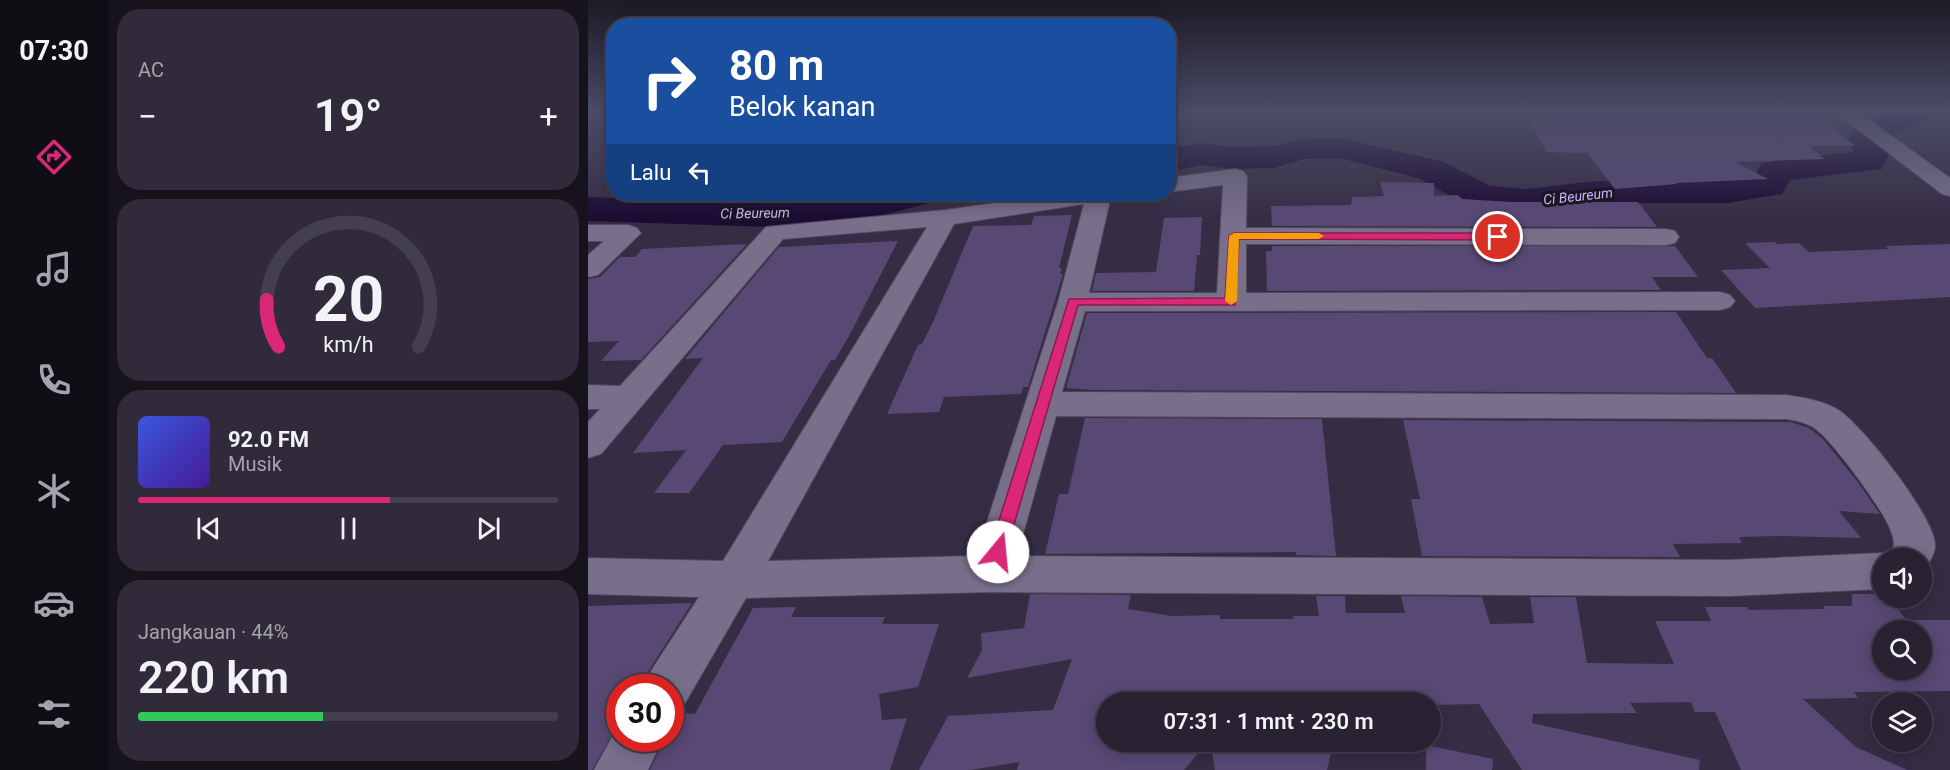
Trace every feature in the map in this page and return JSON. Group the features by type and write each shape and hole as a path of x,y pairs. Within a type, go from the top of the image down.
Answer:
{"street":[{"path":"1890,147 1950,189"},
{"path":"1176,184 1235,176 1231,302"},
{"path":"588,445 775,232 945,218 1056,201"},
{"path":"991,574 1073,302 1100,201"},
{"path":"677,674 945,218"},
{"path":"588,233 628,233 588,269"},
{"path":"1234,236 1666,237"},
{"path":"1073,302 1720,301"},
{"path":"588,397 629,398"},
{"path":"1043,404 1775,407 1813,411 1834,425 1905,516 1915,543 1914,548"},
{"path":"588,576 734,580 991,574 1729,578 1872,571"},
{"path":"620,770 630,752"}],"building":[{"path":"1543,147 1809,147 1825,159 1735,162 1768,179 1676,183 1615,189 1587,153 1546,152"},
{"path":"1380,182 1434,183 1434,196 1458,195 1462,199 1512,202 1638,202 1657,227 1272,226 1271,206 1351,205 1352,197 1384,196"},
{"path":"1072,215 1059,268 1062,268 1060,274 1063,274 1028,387 1023,387 1021,394 944,397 939,412 887,414 918,345 922,344 933,322 973,226 1031,225 1034,216"},
{"path":"1202,217 1200,255 1197,255 1194,291 1092,291 1096,273 1156,272 1164,218"},
{"path":"898,241 849,336 835,360 831,360 782,442 723,445 689,493 654,493 686,450 633,453 703,358 685,359 779,247"},
{"path":"1775,242 1777,244 1799,243 1809,252 1950,244 1950,297 1755,308 1721,270 1770,268 1745,243"},
{"path":"747,244 641,360 601,361 619,341 588,342 588,279 600,277 620,257 635,257 642,249"},
{"path":"1272,246 1675,246 1698,277 1652,277 1661,290 1267,291 1266,251 1272,251"},
{"path":"1676,312 1707,358 1712,358 1736,393 1091,390 1066,388 1087,313"},
{"path":"1085,418 1322,419 1336,556 1296,555 1296,552 1045,554 1059,494 1068,494"},
{"path":"1403,420 1791,422 1809,428 1823,439 1880,514 1839,511 1861,538 1739,537 1742,543 1673,544 1680,557 1422,556 1411,499 1420,499"},
{"path":"1030,594 1131,595 1128,609 1172,616 1220,615 1220,619 1293,619 1293,616 1319,616 1316,596 1345,596 1346,613 1405,613 1401,596 1482,597 1490,624 1534,623 1530,597 1576,597 1587,663 1674,664 1655,621 1711,621 1705,607 1747,607 1749,610 1825,609 1823,606 1852,606 1852,594 1872,594 1872,608 1898,608 1906,620 1872,620 1872,680 1932,680 1932,620 1950,620 1950,691 1854,692 1858,698 1803,699 1856,747 1907,770 1741,770 1715,712 1695,712 1691,702 1630,703 1637,713 1533,714 1532,723 1700,760 1699,770 1522,770 1479,704 1441,705 1441,692 1096,692 1096,752 1199,752 1184,770 1017,770 1019,762 970,770 919,770 948,716 1053,710 1072,659 967,678 982,650 981,633 1024,628"},
{"path":"692,603 647,674 606,674 606,745 592,770 588,770 588,606"},
{"path":"796,607 791,617 885,617 882,624 939,624 918,687 879,694 882,720 907,718 890,770 650,770 658,752 684,752 684,713 695,714 753,608"},
{"path":"1441,748 1493,759 1492,770 1426,770 1426,752 1441,752"},
{"path":"1212,752 1331,752 1327,770 1215,770"}],"waterway":[{"name":"Ci Beureum","path":"1176,157 1201,154 1231,158 1274,157 1304,149 1339,148 1431,170 1481,197 1527,201 1595,192 1728,192 1769,186 1774,172 1800,167 1869,161 1872,153 1868,147"},
{"name":"Ci Beureum","path":"588,209 768,215 892,201"}],"slow traffic":[{"path":"1231,301 1234,236 1319,236"}],"route":[{"path":"998,552 1073,302 1231,302 1234,236 1498,237"}]}
